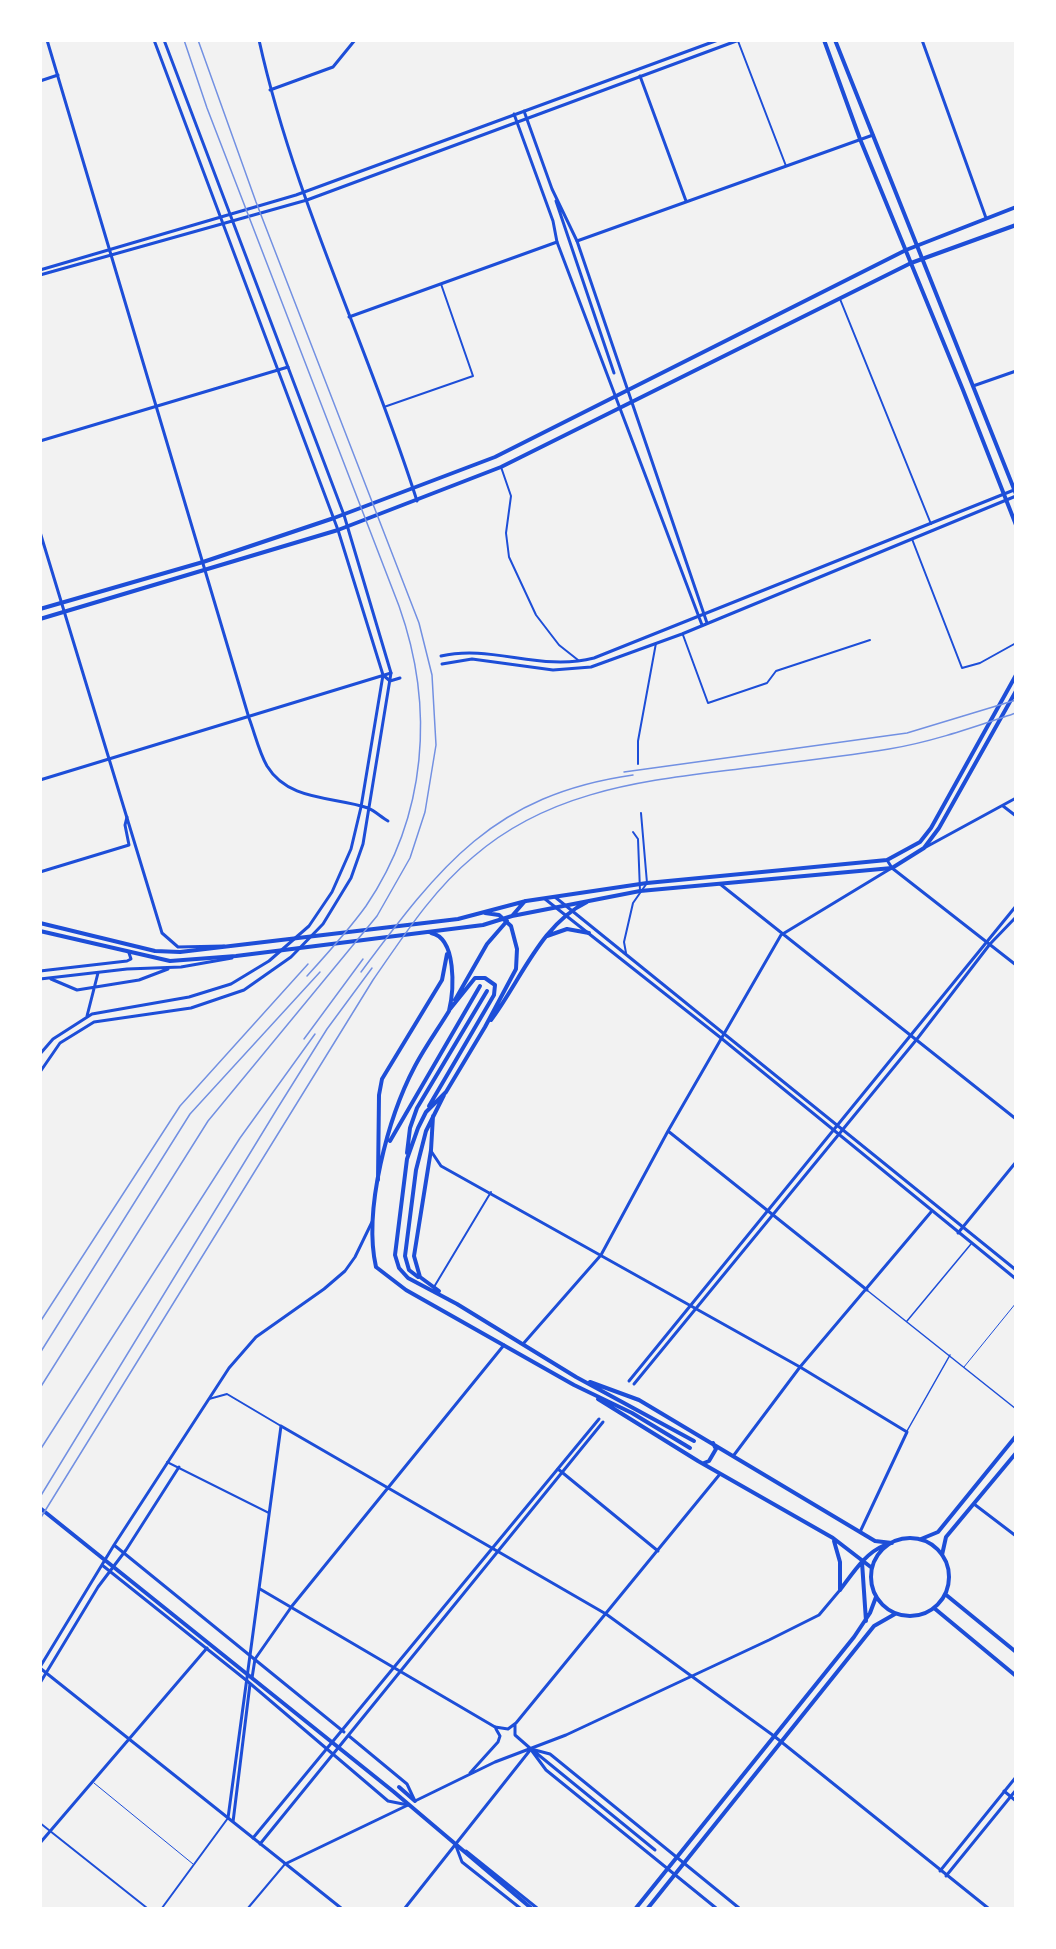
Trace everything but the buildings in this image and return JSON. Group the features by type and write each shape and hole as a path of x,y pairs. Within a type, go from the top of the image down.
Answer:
{"main road":[{"path":"47,40 249,718 266,764 283,784 306,794 370,809 388,821"},
{"path":"40,1054 53,1039 87,1016 109,1009 207,993 244,977 269,961 309,926 332,892 351,849 362,807 384,675 334,518 154,40"},
{"path":"40,1072 60,1043 94,1022 115,1017 169,1012 216,1001 244,990 291,957 323,924 351,878 363,844 392,673 344,514 164,40"},
{"path":"259,40 270,90 304,192 417,501"},
{"path":"270,90 333,67 355,40"},
{"path":"40,270 304,192 718,40"},
{"path":"824,40 860,139 1016,525"},
{"path":"835,40 1015,493"},
{"path":"922,40 987,218"},
{"path":"40,275 307,200 739,41"},
{"path":"40,81 58,75"},
{"path":"640,76 686,201"},
{"path":"524,111 614,373"},
{"path":"514,114 553,221 557,242 622,409 702,626"},
{"path":"577,241 873,135"},
{"path":"552,189 577,241 707,623"},
{"path":"40,609 203,562 334,518 495,457 906,250 1016,207"},
{"path":"40,619 338,530 417,501 501,467 622,409 911,263 1016,225"},
{"path":"349,317 557,242"},
{"path":"40,441 288,367"},
{"path":"973,386 1016,371"},
{"path":"441,656 469,652 544,663 580,662 699,618 1003,495 1015,493"},
{"path":"442,664 472,659 553,670 591,667 702,626 1005,500 1015,493"},
{"path":"40,532 165,938 178,946 218,944 225,946"},
{"path":"40,780 249,718 399,670"},
{"path":"384,675 390,681"},
{"path":"40,923 154,951 180,952 422,922 458,920 526,901 647,883 887,860 920,842 931,828 1016,675"},
{"path":"390,681 400,678"},
{"path":"924,848 939,828 1016,691"},
{"path":"522,1344 601,1255 668,1131 782,935 924,848 1016,798"},
{"path":"1003,806 1016,816"},
{"path":"40,872 129,845 125,825 127,815"},
{"path":"887,860 892,868 1016,965"},
{"path":"40,931 170,961 236,956 483,925 566,904 640,891 892,868"},
{"path":"720,884 1016,1119"},
{"path":"554,896 1016,1270"},
{"path":"543,898 721,1038 931,1212 1016,1279"},
{"path":"424,1280 409,1270 405,1256 419,1154 433,1116 485,1027 546,937 572,909 594,899"},
{"path":"512,916 526,901"},
{"path":"634,1384 917,1039 1016,906"},
{"path":"481,913 506,919 513,931 517,965 485,1027"},
{"path":"629,1381 910,1035 988,943 1016,917"},
{"path":"506,919 487,944 405,1088 386,1149 378,1186 374,1218 376,1267 399,1284 833,1538 872,1568"},
{"path":"546,937 564,929 578,929 589,933"},
{"path":"424,932 442,938 446,948 453,981 449,1011"},
{"path":"378,1186 380,1084 442,980 447,966 446,948"},
{"path":"40,970 127,961 131,959 129,953"},
{"path":"40,979 172,967 227,960 236,956"},
{"path":"49,978 77,990 139,980 172,967"},
{"path":"87,1016 98,973"},
{"path":"407,1159 426,1112 494,995 495,985 485,978 475,978 449,1011"},
{"path":"386,1149 480,986"},
{"path":"487,991 417,1108 410,1128 395,1260 402,1273 433,1289 576,1377 694,1441"},
{"path":"426,1112 446,1092"},
{"path":"433,1116 431,1150 414,1256 417,1272 433,1289"},
{"path":"668,1131 867,1290"},
{"path":"431,1150 433,1158 441,1166 800,1367 907,1432 860,1532"},
{"path":"958,1233 1016,1162"},
{"path":"734,1455 800,1367 931,1212"},
{"path":"341,1908 40,1667 114,1545 217,1385 256,1337 324,1289 345,1271 355,1257 374,1218"},
{"path":"233,1822 255,1659 292,1606 505,1344"},
{"path":"576,1377 639,1400 875,1541 892,1543"},
{"path":"574,1385 632,1413 690,1448"},
{"path":"253,1838 395,1670 491,1549 599,1419"},
{"path":"260,1844 603,1422"},
{"path":"228,1818 271,1514 281,1426 606,1614 694,1675 774,1736 939,1871 988,1908"},
{"path":"920,1540 938,1532 1016,1436"},
{"path":"698,1461 707,1463 713,1455 716,1449 710,1441"},
{"path":"942,1556 946,1537 1016,1453"},
{"path":"40,1683 178,1467"},
{"path":"558,1468 658,1551"},
{"path":"260,1589 292,1606 400,1673 495,1727 508,1730 721,1473"},
{"path":"974,1504 1016,1536"},
{"path":"40,1508 394,1792 531,1908"},
{"path":"833,1538 840,1563 840,1590"},
{"path":"415,1801 468,1775 694,1675 819,1615 874,1550 892,1543 906,1538 920,1540 931,1545 942,1556 949,1572 945,1594 933,1608 915,1616 894,1614 876,1597 871,1583 872,1568 879,1553 892,1543"},
{"path":"114,1545 407,1784 415,1801"},
{"path":"862,1562 866,1621"},
{"path":"102,1565 246,1680 388,1801 408,1805"},
{"path":"945,1594 1016,1652"},
{"path":"636,1908 866,1621 876,1597"},
{"path":"933,1608 1016,1676"},
{"path":"648,1908 874,1626 894,1614"},
{"path":"40,1843 207,1648"},
{"path":"516,1723 514,1735 655,1850"},
{"path":"468,1775 498,1742 499,1734 495,1727"},
{"path":"405,1908 531,1749"},
{"path":"531,1749 550,1754 739,1908"},
{"path":"531,1749 546,1770 716,1908"},
{"path":"939,1871 1016,1777"},
{"path":"399,1787 415,1801"},
{"path":"946,1876 1016,1790"},
{"path":"1004,1791 1016,1801"},
{"path":"285,1864 408,1805"},
{"path":"456,1846 462,1862 520,1908"},
{"path":"456,1846 472,1854 537,1908"}],"street":[{"path":"739,41 786,166"},
{"path":"383,408 473,376 441,284"},
{"path":"840,299 931,524"},
{"path":"501,467 512,496 506,533 509,557 529,604 548,632 580,662"},
{"path":"912,539 962,668 980,663 1016,643"},
{"path":"682,633 708,703 767,683 776,671 870,640"},
{"path":"638,764 638,741 656,643"},
{"path":"640,891 647,883 641,813"},
{"path":"626,953 624,942 641,884 638,839 633,832"},
{"path":"433,1289 491,1192"},
{"path":"907,1321 971,1244"},
{"path":"867,1290 1016,1409"},
{"path":"907,1432 950,1355"},
{"path":"207,1399 227,1394 281,1426"},
{"path":"167,1462 271,1514"},
{"path":"408,1805 415,1801"},
{"path":"162,1908 228,1818"},
{"path":"40,1823 147,1908"},
{"path":"248,1908 285,1864"}],"lane":[{"path":"964,1367 1016,1303"},
{"path":"92,1781 194,1865"}],"railway":[{"path":"184,40 207,108 399,606 418,683 419,760 413,798 402,835 386,871 366,906 307,976"},
{"path":"40,1388 208,1121 377,916 410,858 425,812 436,745 432,675 419,623 256,202 198,40"},
{"path":"624,772 907,733 1016,700"},
{"path":"40,1519 373,980 431,900 473,857 500,836 529,819 559,805 590,795 655,780 905,746 953,734 1016,713"},
{"path":"361,972 417,899 474,841 506,818 543,799 584,785 633,775"},
{"path":"304,1039 363,959"},
{"path":"40,1322 180,1106 308,964"},
{"path":"40,1497 327,1029 372,968"},
{"path":"40,1353 190,1114 320,972"},
{"path":"40,1450 240,1138 315,1034"}]}
